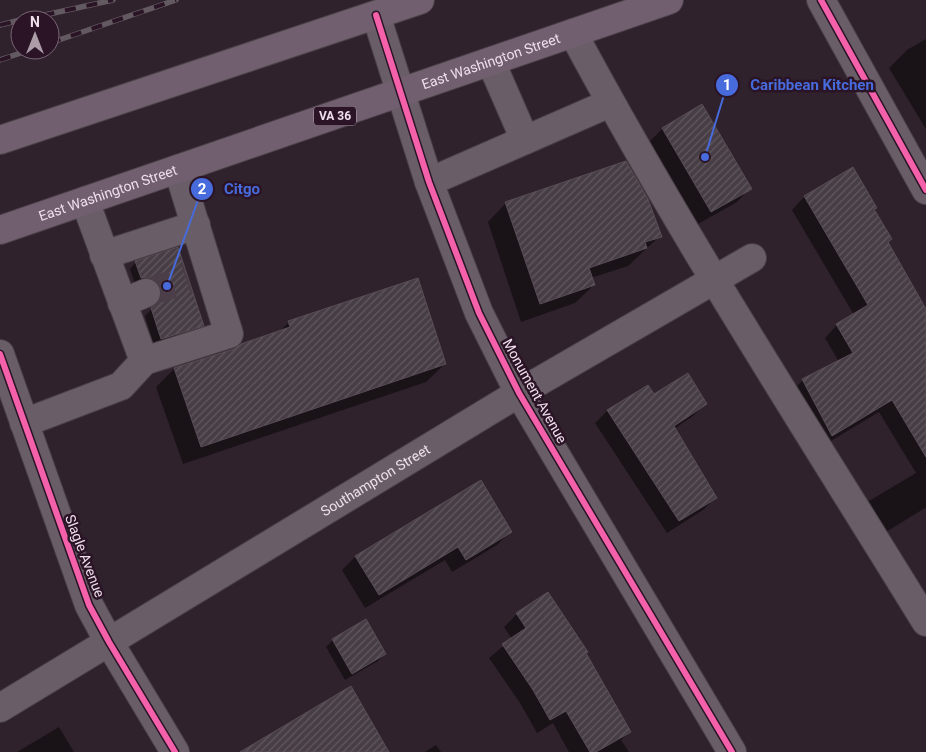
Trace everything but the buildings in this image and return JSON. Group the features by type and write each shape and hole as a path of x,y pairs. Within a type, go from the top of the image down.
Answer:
{"highway":[{"path":"0,140 420,0"},
{"name":"East Washington Street","path":"0,230 669,0"}],"street":[{"path":"821,0 926,190"},
{"name":"Monument Avenue","path":"376,15 429,182 479,313 520,393 732,752"},
{"path":"573,33 610,103 715,279 926,622"},
{"path":"491,62 525,140"},
{"path":"429,182 610,103"},
{"path":"24,423 121,386 144,361 230,334 199,275 196,225 178,169"},
{"path":"85,201 104,255 134,298 144,361"},
{"path":"104,255 196,225"},
{"name":"Southampton Street","path":"0,708 520,393 752,258"},
{"name":"Slagle Avenue","path":"0,354 73,563 90,605 109,642 175,752"}],"tunnel":[{"path":"146,293 188,279"}],"railway":[{"path":"60,12 113,0"},
{"path":"60,40 176,0"},
{"path":"0,25 10,22"},
{"path":"0,60 10,57"}],"cycle path":[{"path":"821,0 926,190"},
{"path":"376,15 429,182 479,313 519,393 732,752"},
{"path":"0,354 89,605 175,752"}],"place":[{"name":"Caribbean Kitchen","path":"705,157"},
{"name":"Citgo","path":"167,286"}]}
